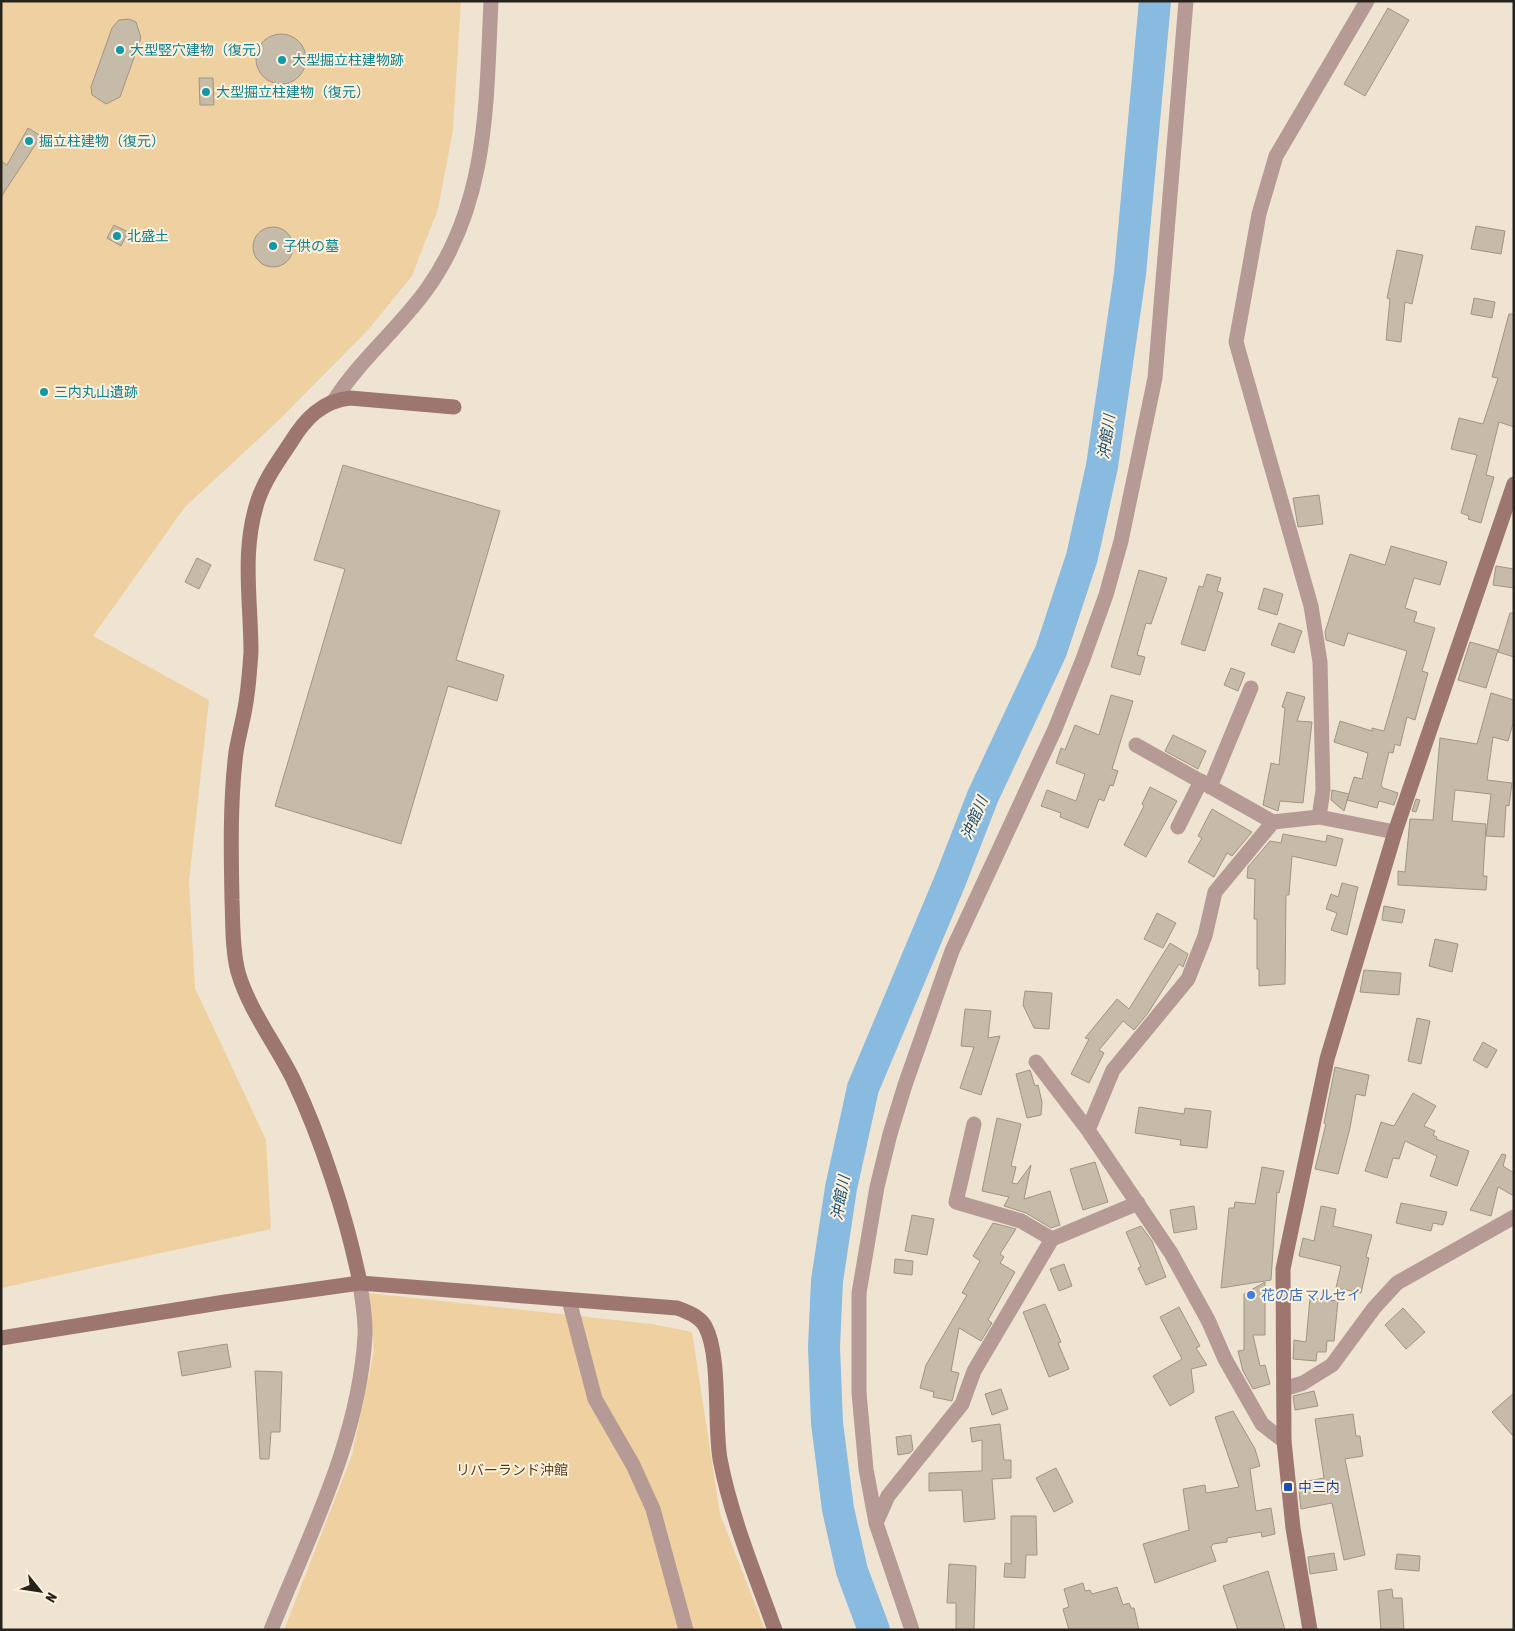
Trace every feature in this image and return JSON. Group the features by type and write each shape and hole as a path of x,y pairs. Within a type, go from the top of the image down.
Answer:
{"street":[{"path":"271,1630 338,1470 357,1389 365,1335 360,1283 352,1242 317,1139 293,1079 256,1012 238,972 233,928 231,852 233,788 237,750 247,698 250,652 246,569 250,535 258,500 273,469 296,434 310,416 335,399 348,380 402,320 428,288 450,250 468,205 480,164 491,1"},
{"path":"912,1630 876,1523 866,1469 859,1383 859,1293 877,1187 897,1109 952,951 1055,728 1106,594 1121,541 1155,378 1186,1"},
{"path":"1319,816 1323,790 1320,662 1311,606 1236,342 1259,214 1276,156 1367,1"},
{"path":"335,399 350,398 454,407"},
{"path":"1310,1630 1293,1528 1284,1441 1283,1269 1327,1059 1396,832 1514,484"},
{"path":"1178,827 1205,784 1250,688"},
{"path":"1136,745 1273,822 1319,816 1396,832"},
{"path":"1088,1130 1113,1070 1188,979 1205,936 1215,892 1273,822"},
{"path":"1036,1062 1088,1130 1138,1203 1189,1285 1208,1320 1225,1359 1262,1424 1284,1441"},
{"path":"974,1124 956,1202 1021,1221 1052,1239"},
{"path":"876,1523 888,1496 962,1404 974,1372 1052,1239 1138,1203"},
{"path":"1284,1389 1303,1383 1332,1365 1374,1308 1397,1283 1514,1217"},
{"path":"1,1338 226,1302 360,1283 656,1306 677,1308 691,1312 704,1326 712,1346 720,1456 727,1493 775,1630"},
{"path":"568,1300 595,1399 633,1465 653,1509 686,1630"}],"green space":[{"path":"1,1 461,1 453,130 438,209 412,276 368,330 279,420 185,507 93,636 209,700 189,882 195,988 266,1140 271,1229 1,1288"},
{"name":"リバーランド沖館","path":"369,1293 652,1324 692,1332 720,1514 765,1630 284,1630 352,1455 374,1351"}],"building":[{"path":"1388,8 1409,20 1365,96 1344,84"},
{"name":"大型竪穴建物（復元）","path":"129,19 136,22 141,38 120,97 106,104 92,95 91,87 112,28 119,20"},
{"path":"276,34 286,34 299,41 306,54 306,64 299,77 286,84 276,84 267,80 260,73 256,64 256,54 260,45 267,38"},
{"name":"大型掘立柱建物（復元）","path":"199,78 213,78 214,105 200,105"},
{"path":"28,128 41,136 1,197 1,161 7,165"},
{"name":"北盛土","path":"114,225 128,232 121,246 107,238"},
{"path":"1476,226 1505,231 1501,254 1471,249"},
{"name":"子供の墓","path":"269,227 277,227 284,230 290,236 293,247 290,258 284,264 277,267 269,267 262,264 256,258 253,251 253,243 256,236 262,230"},
{"path":"1397,250 1423,255 1412,304 1405,302 1401,342 1386,340 1390,299 1387,298"},
{"path":"1474,298 1495,302 1492,318 1471,314"},
{"path":"1509,314 1514,314 1514,427 1499,422 1486,475 1494,477 1481,523 1468,519 1469,516 1461,513 1477,455 1451,449 1459,418 1483,424 1498,378 1492,377"},
{"path":"343,465 500,511 456,660 504,675 497,701 448,686 401,844 275,806 345,569 314,560"},
{"path":"1319,495 1323,524 1298,527 1293,498"},
{"path":"1391,546 1447,562 1440,585 1414,578 1405,608 1417,612 1414,622 1435,628 1422,671 1428,673 1415,720 1407,717 1400,746 1395,744 1393,753 1389,752 1381,785 1383,788 1398,793 1394,805 1379,801 1377,808 1347,800 1354,777 1362,779 1368,753 1334,742 1340,721 1372,731 1372,728 1384,731 1407,651 1348,633 1344,646 1326,640 1325,632 1350,554 1385,565"},
{"path":"197,558 211,565 199,589 185,582"},
{"path":"1496,566 1514,569 1514,588 1493,585"},
{"path":"1139,570 1167,578 1151,624 1146,623 1137,655 1145,657 1140,675 1111,667"},
{"path":"1207,574 1221,578 1217,591 1223,593 1205,651 1181,644 1199,586 1203,587"},
{"path":"1264,588 1283,594 1277,615 1258,609"},
{"path":"1510,613 1514,613 1514,657 1498,652"},
{"path":"1279,623 1302,631 1294,653 1271,645"},
{"path":"1470,642 1498,650 1486,688 1458,680"},
{"path":"1231,668 1245,673 1238,691 1224,685"},
{"path":"1287,692 1305,697 1297,721 1312,722 1303,803 1280,801 1278,811 1263,805 1271,763 1279,765 1285,708 1282,707"},
{"path":"1491,693 1514,700 1514,720 1508,741 1493,737 1487,780 1512,783 1509,806 1506,805 1504,837 1486,836 1491,794 1455,790 1452,821 1486,824 1483,876 1487,876 1486,890 1398,885 1398,871 1405,872 1410,819 1433,820 1440,738 1477,744"},
{"path":"1111,695 1133,701 1112,769 1118,771 1113,786 1110,785 1104,801 1099,799 1088,828 1060,817 1061,813 1041,806 1047,790 1076,801 1085,774 1056,763 1061,748 1065,750 1075,725 1099,735"},
{"path":"1173,735 1206,751 1198,769 1165,751"},
{"path":"1150,787 1177,801 1146,857 1124,845 1144,806 1142,804"},
{"path":"1332,790 1349,794 1344,811 1331,800"},
{"path":"1416,799 1420,800 1416,812 1412,811"},
{"path":"1212,809 1252,832 1232,856 1227,853 1214,877 1188,862 1202,838 1198,836"},
{"path":"1283,834 1326,842 1327,835 1343,839 1336,866 1292,856 1289,895 1286,895 1285,984 1259,986 1257,919 1254,919 1255,879 1247,878 1248,867 1270,841 1281,843"},
{"path":"1342,883 1358,887 1347,935 1331,930 1337,913 1326,909 1331,894 1338,897"},
{"path":"1384,906 1405,910 1402,923 1382,920"},
{"path":"1157,913 1176,923 1163,948 1144,939"},
{"path":"1435,939 1458,944 1452,972 1429,966"},
{"path":"1170,943 1188,954 1183,967 1179,964 1148,1013 1134,1030 1123,1021 1099,1050 1104,1053 1089,1083 1071,1074 1089,1039 1085,1038 1117,999 1129,1009"},
{"path":"1364,970 1401,973 1399,995 1360,992"},
{"path":"1025,991 1052,993 1049,1029 1034,1028 1023,1005"},
{"path":"965,1009 991,1011 988,1038 1000,1036 981,1095 960,1088 974,1047 961,1046"},
{"path":"1417,1018 1430,1021 1421,1064 1408,1061"},
{"path":"1483,1042 1497,1050 1487,1068 1473,1060"},
{"path":"1335,1067 1369,1075 1365,1096 1356,1094 1350,1128 1338,1174 1315,1169 1326,1124 1324,1123"},
{"path":"1030,1070 1035,1086 1038,1085 1042,1102 1041,1115 1027,1118 1016,1074"},
{"path":"1413,1093 1436,1106 1424,1126 1435,1131 1433,1135 1437,1137 1436,1139 1469,1151 1457,1186 1430,1176 1437,1156 1405,1141 1399,1159 1393,1158 1387,1178 1365,1171 1381,1122 1394,1126"},
{"path":"1139,1107 1184,1114 1185,1108 1211,1111 1207,1148 1180,1145 1181,1140 1135,1133"},
{"path":"997,1118 1021,1124 1011,1166 1016,1167 1012,1183 1017,1184 1031,1165 1024,1199 1050,1191 1060,1225 1051,1228 1026,1213 1004,1206 1009,1197 982,1191"},
{"path":"1502,1154 1506,1155 1503,1166 1514,1173 1514,1196 1498,1187 1491,1216 1470,1210"},
{"path":"1095,1162 1108,1202 1083,1210 1070,1169"},
{"path":"1262,1167 1284,1171 1279,1193 1277,1192 1271,1280 1221,1288 1229,1208 1234,1208 1235,1202 1255,1204"},
{"path":"1401,1203 1447,1212 1443,1225 1433,1223 1431,1231 1396,1223"},
{"path":"1194,1206 1197,1229 1174,1233 1170,1210"},
{"path":"1321,1206 1336,1209 1333,1226 1372,1235 1366,1257 1369,1258 1361,1293 1336,1288 1341,1266 1299,1256 1303,1238 1314,1241"},
{"path":"912,1215 934,1219 927,1255 905,1251"},
{"path":"993,1223 1016,1229 1000,1254 1004,1257 1000,1263 1015,1272 988,1320 992,1323 981,1341 959,1328 951,1371 959,1373 952,1401 933,1397 934,1392 920,1388 926,1365 967,1295 962,1293 980,1261 973,1256"},
{"path":"1141,1226 1152,1241 1166,1277 1146,1285 1138,1268 1141,1267 1126,1232"},
{"path":"895,1259 913,1261 912,1275 894,1273"},
{"path":"1064,1264 1072,1286 1059,1291 1050,1269"},
{"path":"1265,1282 1265,1335 1253,1335 1260,1366 1265,1365 1270,1384 1253,1389 1243,1371 1238,1351 1244,1350 1244,1294"},
{"path":"1310,1298 1338,1301 1334,1341 1327,1341 1326,1352 1317,1352 1316,1361 1293,1359 1294,1340 1306,1342"},
{"path":"1045,1304 1061,1342 1058,1343 1069,1369 1049,1377 1023,1312"},
{"path":"1179,1307 1200,1346 1196,1348 1207,1365 1191,1369 1194,1392 1170,1406 1153,1376 1182,1359 1160,1317"},
{"path":"1403,1308 1425,1332 1406,1349 1385,1325"},
{"path":"227,1344 231,1367 182,1376 178,1352"},
{"path":"255,1371 282,1372 280,1432 271,1432 269,1459 260,1459"},
{"path":"1001,1389 1008,1409 992,1415 985,1394"},
{"path":"1314,1391 1318,1406 1295,1410 1293,1396"},
{"path":"1514,1393 1514,1437 1492,1412"},
{"path":"1233,1411 1255,1449 1260,1466 1250,1469 1256,1511 1271,1508 1275,1534 1262,1537 1261,1532 1227,1538 1227,1542 1213,1544 1211,1547 1216,1561 1155,1583 1143,1544 1189,1530 1183,1489 1205,1485 1206,1493 1239,1487 1215,1417"},
{"path":"1353,1414 1356,1436 1360,1436 1363,1456 1345,1459 1365,1555 1344,1560 1332,1503 1301,1509 1298,1483 1324,1478 1315,1419"},
{"path":"1000,1424 1004,1460 1011,1460 1011,1478 992,1479 995,1519 964,1522 962,1490 929,1491 929,1473 982,1471 982,1440 972,1442 970,1428"},
{"path":"911,1435 913,1450 910,1453 898,1455 896,1437"},
{"path":"1056,1468 1073,1502 1054,1512 1036,1478"},
{"path":"1011,1516 1036,1516 1037,1555 1026,1555 1025,1578 1004,1577 1005,1563 1011,1564"},
{"path":"1334,1553 1337,1570 1310,1574 1308,1557"},
{"path":"1397,1554 1420,1556 1419,1571 1395,1569"},
{"path":"949,1564 976,1566 974,1630 956,1630 956,1603 947,1603"},
{"path":"1268,1571 1285,1630 1238,1630 1223,1586"},
{"path":"1083,1583 1085,1591 1090,1590 1092,1594 1117,1587 1123,1605 1129,1603 1131,1608 1134,1608 1139,1630 1069,1630 1063,1609 1069,1607 1064,1589"},
{"path":"1392,1589 1393,1598 1402,1598 1404,1630 1381,1630 1378,1591"}],"waterway":[{"name":"沖館川","path":"874,1630 852,1571 838,1509 827,1423 824,1347 827,1281 841,1188 863,1088 950,881 983,796 1051,651 1082,557 1102,466 1130,274 1155,1"}],"place":[{"name":"大型竪穴建物（復元）","path":"120,50"},
{"name":"大型掘立柱建物跡","path":"282,60"},
{"name":"大型掘立柱建物（復元）","path":"206,92"},
{"name":"掘立柱建物（復元）","path":"29,141"},
{"name":"北盛土","path":"117,236"},
{"name":"子供の墓","path":"273,246"},
{"name":"三内丸山遺跡","path":"44,392"},
{"name":"花の店 マルセイ","path":"1251,1295"},
{"name":"中三内","path":"1288,1487"}]}
